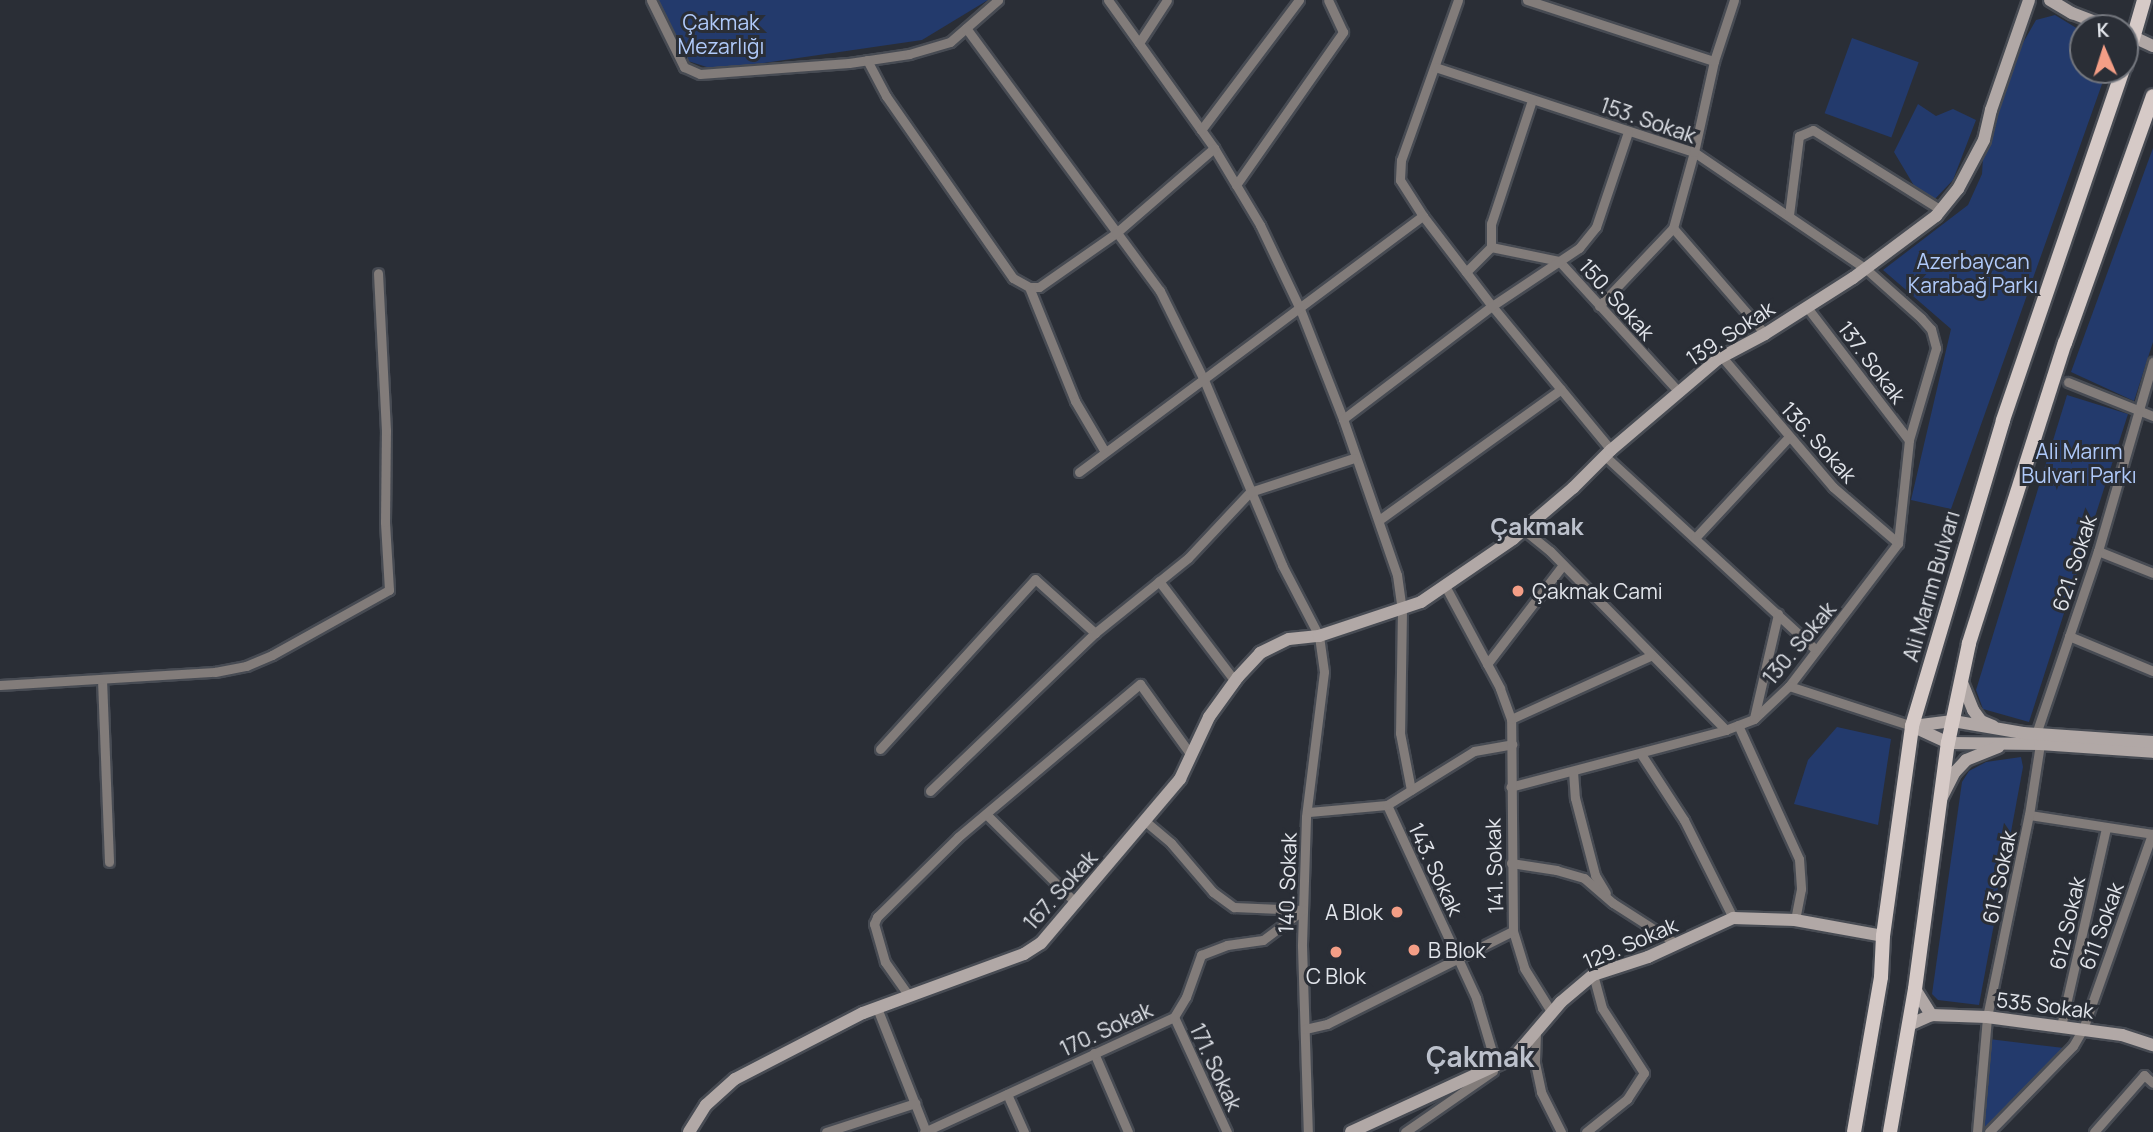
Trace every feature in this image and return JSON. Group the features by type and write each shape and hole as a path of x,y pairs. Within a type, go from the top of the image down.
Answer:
{"main road":[{"name":"Ali Marım Bulvarı","path":"1854,1132 1875,1019 1883,936 1912,726 2003,420 2118,84"},
{"path":"1890,1132 1915,989 1948,743 1961,680 2011,506 2064,343 2153,96"}],"street":[{"path":"652,0 684,67 700,74 849,63 909,54 950,42 998,0"},
{"path":"1108,0 1214,148 1260,225 1300,309 1343,419 1354,458 1397,575 1402,609 1400,733 1411,790"},
{"path":"1139,43 1167,0"},
{"path":"1201,130 1299,0"},
{"path":"1236,185 1343,32 1328,0"},
{"path":"1458,0 1401,160 1400,180 1423,216 1492,306 1561,389 1608,453 1815,649"},
{"path":"1527,0 1714,61"},
{"path":"1599,306 1673,228 1694,152 1714,61 1734,0"},
{"name":"139. Sokak","path":"1319,636 1421,602 1524,530 1608,453 1722,357 1765,334 1866,269 1941,210 1958,189 1984,140 1991,110 2029,0"},
{"path":"2050,0 2080,14"},
{"name":"140. Sokak","path":"966,27 1160,291 1204,380 1250,492 1319,636 1324,672 1309,812 1303,910 1308,1132"},
{"path":"867,60 886,96 1013,278 1029,287 1039,286 1116,233 1214,148"},
{"name":"153. Sokak","path":"1435,67 1694,152 1866,269 1921,318 1931,330 1936,348"},
{"path":"1466,272 1491,247 1491,224 1532,100"},
{"path":"1789,215 1799,136 1813,130 1941,210"},
{"path":"1343,419 1492,306 1580,248 1596,227 1628,132"},
{"path":"1079,472 1423,216"},
{"path":"1673,228 1765,334"},
{"path":"1491,247 1559,261"},
{"name":"150. Sokak","path":"1559,261 1679,392"},
{"path":"0,685 215,672 246,666 272,655 390,590 384,522 386,431 379,272"},
{"path":"1029,287 1075,401 1105,452"},
{"name":"137. Sokak","path":"1807,306 1909,440"},
{"name":"130. Sokak","path":"1510,787 1726,730 1754,719 1790,686 1815,649 1852,607 1898,543 1909,440 1936,348"},
{"name":"136. Sokak","path":"1722,357 1833,487 1898,543"},
{"name":"621. Sokak","path":"2038,739 2098,551 2137,409 2153,362"},
{"path":"2068,382 2153,416"},
{"path":"1379,520 1561,389"},
{"path":"1695,538 1789,437"},
{"path":"930,791 1095,633 1188,558 1250,492 1354,458"},
{"path":"1524,530 1563,565 1726,730"},
{"path":"2098,551 2153,573"},
{"path":"1487,664 1563,565"},
{"path":"880,749 1035,579 1095,633"},
{"path":"1159,581 1235,681"},
{"name":"141. Sokak","path":"1305,1029 1327,1024 1513,931 1511,719 1487,664 1444,586"},
{"path":"1754,719 1778,614"},
{"name":"167. Sokak","path":"689,1132 706,1105 735,1079 877,1008 1024,954 1041,943 1180,779 1209,717 1235,681 1260,653 1289,639 1319,636"},
{"path":"2069,636 2153,671"},
{"path":"1511,719 1650,656"},
{"path":"102,679 108,862"},
{"path":"1961,680 1973,710 1982,720 2006,732"},
{"path":"909,996 885,962 874,924 877,917 958,837 1140,684 1191,755"},
{"path":"1790,686 1912,726 1948,743 2014,743 2038,739 2153,742"},
{"path":"1912,726 1952,721 2038,739 2153,752"},
{"path":"1738,725 1799,859 1801,889 1795,920"},
{"name":"613 Sokak","path":"1977,1132 1987,1017 2029,815 2038,739"},
{"path":"1942,797 1955,772 1966,760 2014,743"},
{"path":"1309,812 1387,805 1474,751 1512,744"},
{"path":"1641,754 1684,820 1733,918"},
{"path":"1573,771 1575,798 1595,875 1612,903"},
{"name":"143. Sokak","path":"1387,805 1476,998 1496,1065"},
{"path":"987,815 1076,903"},
{"path":"2029,815 2153,834"},
{"path":"1145,821 1171,843 1213,891 1234,907 1303,910"},
{"name":"612 Sokak","path":"2061,1026 2106,828"},
{"name":"611 Sokak","path":"1989,1132 2073,1046 2083,1029 2153,834"},
{"path":"1511,863 1556,870 1584,878 1612,903 1677,944"},
{"name":"170. Sokak","path":"926,1132 1174,1017 1186,997 1201,955 1227,944 1263,940 1303,910"},
{"name":"129. Sokak","path":"1350,1132 1514,1057 1552,1013 1593,975 1677,944 1733,918 1795,920 1883,936"},
{"path":"1513,931 1524,968 1552,1013"},
{"path":"1586,1132 1627,1099 1644,1073 1602,1008 1593,975"},
{"path":"1909,1025 1931,1015 1915,989"},
{"path":"877,1008 926,1132"},
{"name":"535 Sokak","path":"1931,1015 1987,1017 2122,1034 2153,1045"},
{"name":"171. Sokak","path":"1174,1017 1227,1132"},
{"path":"1536,1032 1535,1063 1541,1092 1561,1132"},
{"path":"1094,1054 1128,1132"},
{"path":"1405,1132 1514,1057"},
{"path":"2100,1130 2144,1075 2153,1083"},
{"path":"1007,1094 1024,1132"},
{"path":"826,1132 915,1103"}],"green space":[{"name":"Çakmak Mezarlığı","path":"658,0 988,0 922,40 716,70 688,61"},
{"name":"Azerbaycan Karabağ Parkı","path":"2055,15 2069,24 2069,84 2102,84 1951,509 1911,500 1951,329 1883,270 1968,205 1982,174 1984,140 2020,48 2036,20"},
{"path":"1852,38 1919,62 1891,137 1825,113"},
{"path":"1918,104 1936,116 1953,109 1976,120 1953,180 1933,201 1916,189 1894,152"},
{"name":"Ali Marım Bulvarı Parkı","path":"2153,148 2153,342 2134,401 2071,372"},
{"name":"Ali Marım Bulvarı Parkı","path":"2067,395 2128,414 2029,722 1983,709 1976,690"},
{"path":"1837,727 1891,739 1878,825 1794,804 1808,760"},
{"path":"2021,757 2023,767 1979,1005 1938,1000 1932,994 1962,782 1969,771 1986,762"},
{"path":"1989,1039 2064,1048 1982,1130 1979,1126"}],"place":[{"name":"Çakmak Cami","path":"1518,591"},
{"name":"A Blok","path":"1397,912"},
{"name":"B Blok","path":"1414,950"},
{"name":"C Blok","path":"1336,952"}],"district":[{"name":"Çakmak","path":"1537,526"},
{"name":"Çakmak","path":"1480,1056"}]}
